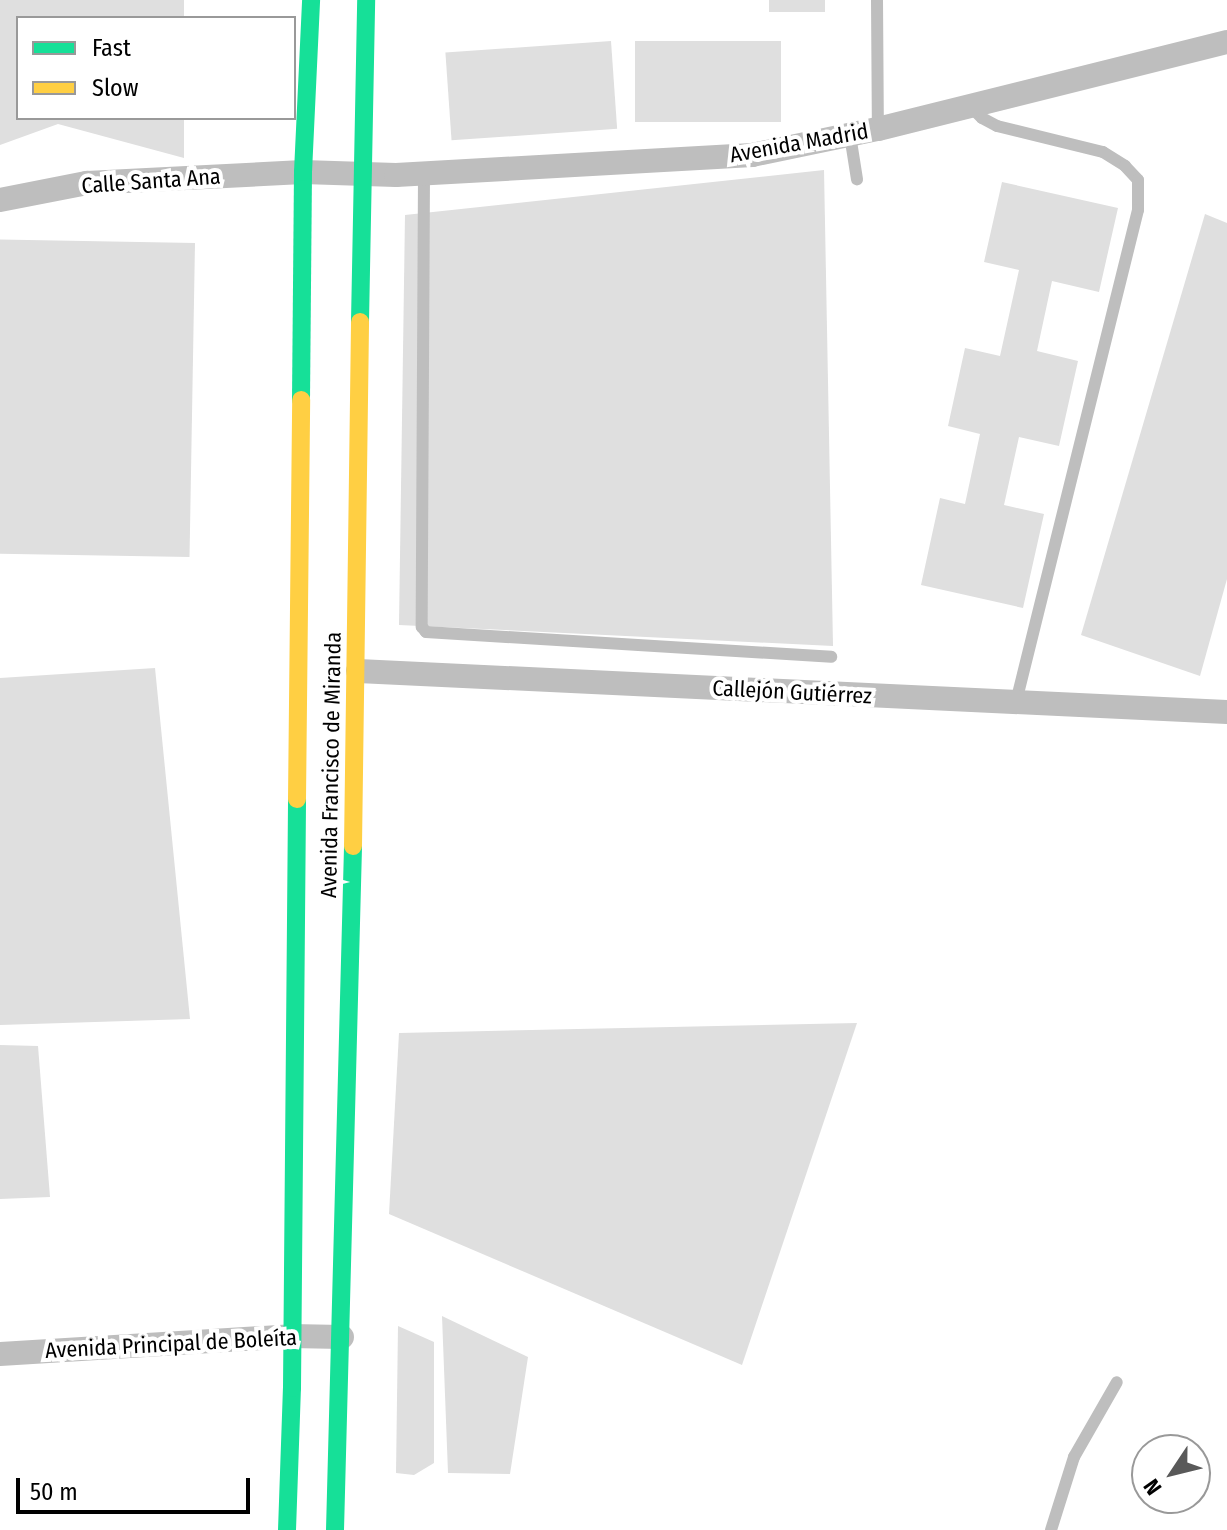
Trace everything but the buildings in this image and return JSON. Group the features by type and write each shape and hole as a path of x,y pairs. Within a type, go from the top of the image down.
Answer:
{"main road":[{"name":"Avenida Francisco de Miranda","path":"287,1530 303,172 311,0"},
{"name":"Avenida Francisco de Miranda","path":"335,1530 358,671 361,173 366,0"}],"street":[{"name":"Avenida Madrid","path":"361,173 424,174 752,155 878,129 1227,42"},
{"name":"Calle Santa Ana","path":"0,200 87,183 303,172 361,173"},
{"name":"Callejón Gutiérrez","path":"358,671 1227,712"},
{"name":"Avenida Principal de Boleíta","path":"0,1354 291,1336 342,1337"}],"lane":[{"path":"877,0 878,129"},
{"path":"970,106 982,118 997,126 1103,152 1125,166 1138,180 1138,210 1016,702"},
{"path":"850,135 857,179"},
{"path":"424,174 422,627 426,632 831,657"},
{"path":"1051,1530 1074,1457 1117,1382"}],"traffic: fast":[{"path":"301,400 303,172 311,0"},
{"path":"360,322 366,0"},
{"path":"287,1530 292,1388 297,799"},
{"path":"335,1530 353,846"}],"traffic: slow":[{"path":"353,846 360,322"},
{"path":"297,799 301,400"}]}
